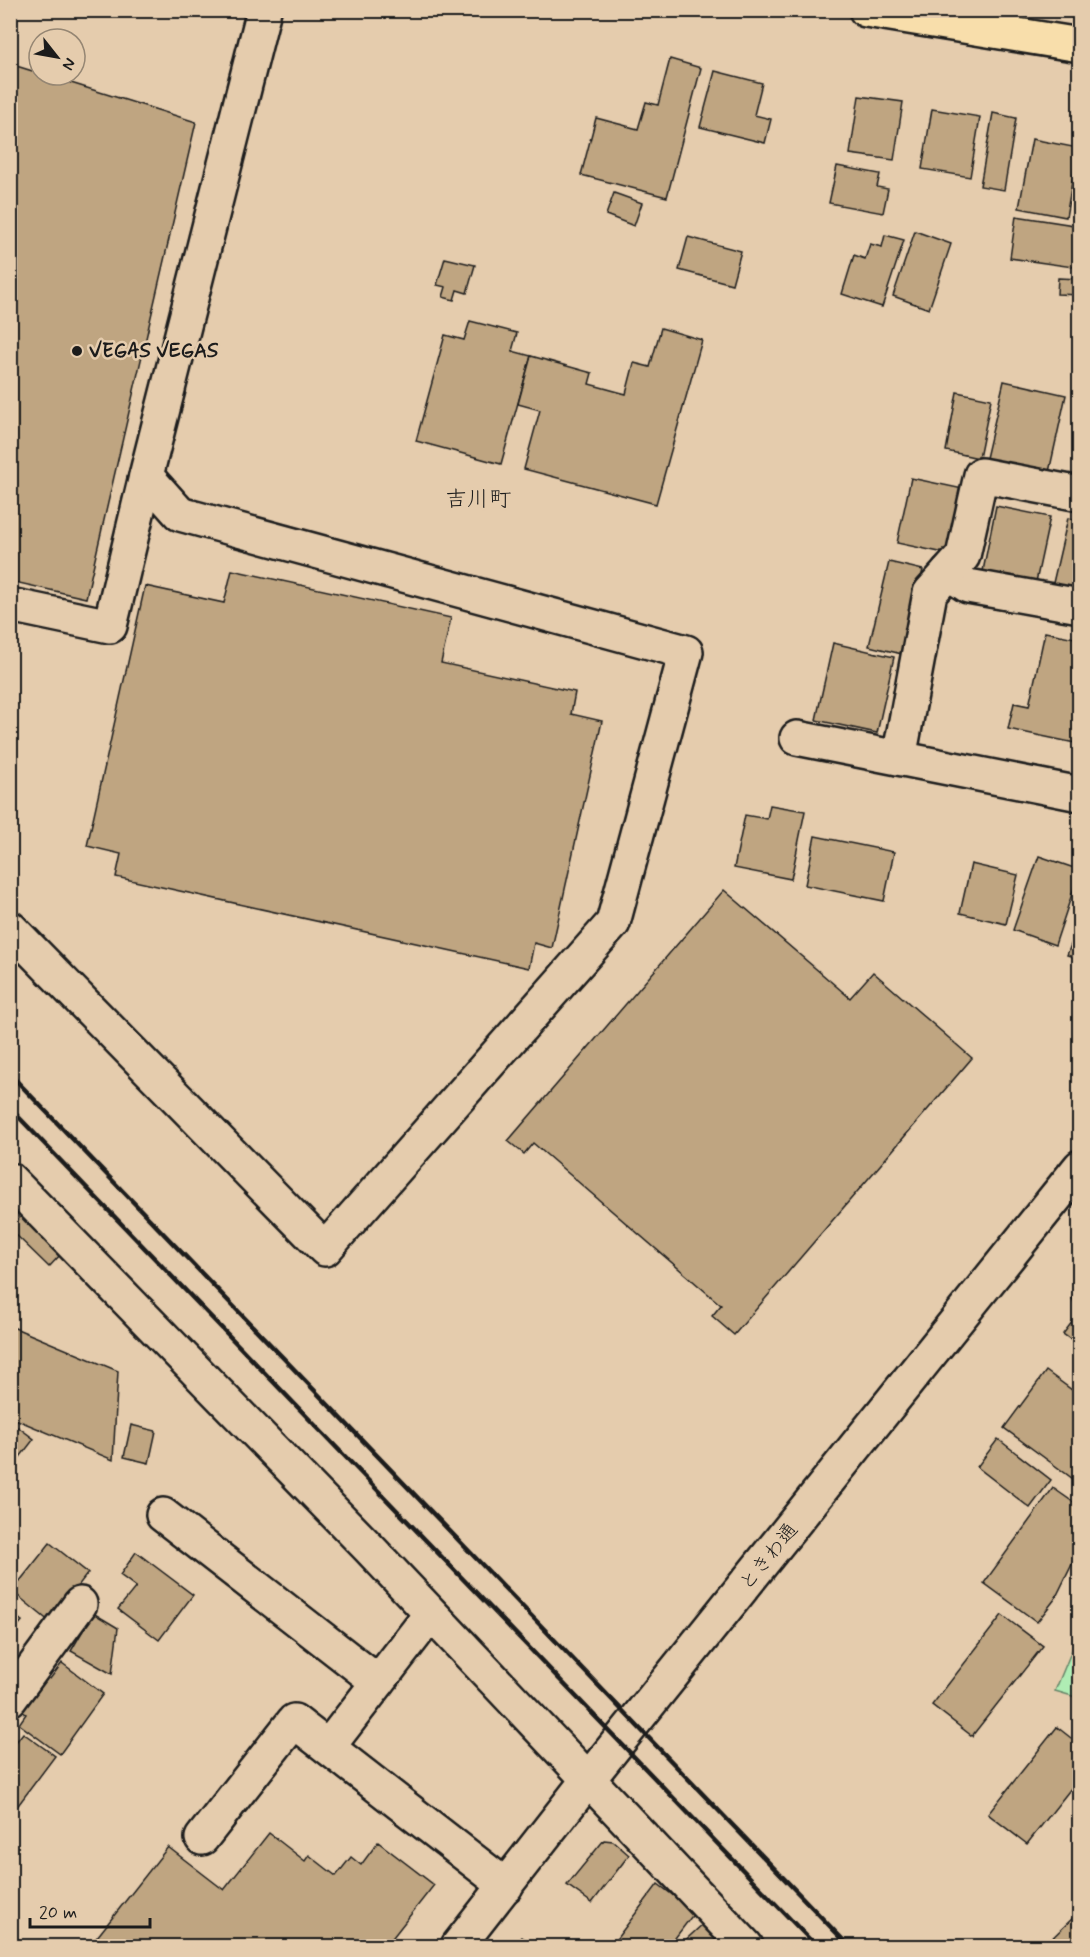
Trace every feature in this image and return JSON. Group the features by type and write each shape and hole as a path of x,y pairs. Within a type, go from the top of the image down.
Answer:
{"highway":[{"path":"866,10 1080,45"}],"street":[{"path":"10,605 110,626 264,10"},
{"path":"10,928 325,1250 613,923 686,652 180,514 146,476"},
{"path":"899,758 930,593 963,556 981,476 1080,494"},
{"path":"948,573 968,586 1080,606"},
{"path":"797,738 1080,794"},
{"name":"ときわ通","path":"458,1947 587,1782 1080,1167"},
{"path":"10,1180 430,1615 746,1947"},
{"path":"163,1515 378,1682"},
{"path":"10,1699 80,1604"},
{"path":"328,1747 430,1615"},
{"path":"202,1838 294,1720 506,1886"}],"green space":[{"path":"1079,1633 1079,1698 1055,1691"}],"building":[{"path":"670,59 701,68 667,197 581,175 596,118 638,129 646,102 658,105"},
{"name":"VEGAS VEGAS","path":"10,64 27,69 27,87 84,87 196,122 86,598 10,581"},
{"path":"715,71 762,83 754,115 771,119 765,143 700,127"},
{"path":"859,96 903,102 894,160 850,154"},
{"path":"932,109 980,117 970,177 922,169"},
{"path":"993,113 1016,118 1004,190 980,186"},
{"path":"1032,139 1078,148 1066,217 1019,208"},
{"path":"837,166 880,174 877,187 888,189 883,213 829,203"},
{"path":"614,193 642,203 634,226 606,215"},
{"path":"1016,216 1080,226 1080,268 1010,258"},
{"path":"915,231 951,244 929,309 893,296"},
{"path":"885,235 904,240 882,307 842,294 854,255 865,259 870,244 882,247"},
{"path":"688,237 741,251 732,284 679,270"},
{"path":"445,258 475,265 467,293 457,290 454,300 443,297 446,287 437,285"},
{"path":"1058,278 1080,279 1080,295 1057,294"},
{"path":"470,321 517,333 512,351 531,356 501,464 416,441 445,335 464,340"},
{"path":"661,328 702,340 656,504 524,469 540,410 518,404 531,356 592,373 589,384 626,394 634,363 650,367"},
{"path":"1004,381 1066,395 1049,472 986,458"},
{"path":"957,392 991,399 979,458 946,451"},
{"path":"911,478 963,489 949,554 897,543"},
{"path":"996,506 1050,517 1036,582 983,571"},
{"path":"1068,518 1080,521 1080,589 1053,583"},
{"path":"889,562 923,570 902,654 869,646"},
{"path":"232,570 451,618 441,663 575,692 571,714 602,721 552,948 534,943 529,968 116,877 121,854 87,846 145,586 224,603"},
{"path":"1045,632 1080,639 1080,744 1008,729 1014,703 1029,706"},
{"path":"833,643 894,657 877,733 816,720"},
{"path":"770,805 805,811 791,879 734,868 745,815 767,819"},
{"path":"815,836 894,852 884,901 805,885"},
{"path":"1039,856 1080,870 1055,945 1013,930"},
{"path":"971,864 1018,875 1006,924 960,913"},
{"path":"724,890 850,998 873,972 972,1058 734,1335 712,1316 721,1305 533,1143 524,1154 508,1141"},
{"path":"1080,921 1080,959 1067,955"},
{"path":"22,1215 61,1254 49,1267 10,1229"},
{"path":"10,1284 16,1290 10,1302"},
{"path":"1080,1292 1080,1346 1063,1334 1079,1313 1072,1298"},
{"path":"10,1326 118,1371 113,1460 10,1417"},
{"path":"1046,1371 1080,1396 1080,1484 1004,1428"},
{"path":"131,1425 156,1431 149,1463 124,1457"},
{"path":"18,1427 34,1439 10,1470 10,1437"},
{"path":"998,1439 1051,1480 1030,1508 977,1467"},
{"path":"1053,1488 1080,1507 1080,1548 1055,1599 1037,1622 984,1583"},
{"path":"50,1543 88,1573 50,1622 12,1591"},
{"path":"136,1552 193,1595 159,1640 118,1609 136,1587 120,1575"},
{"path":"10,1612 22,1621 10,1635"},
{"path":"93,1613 118,1628 112,1674 71,1651"},
{"path":"1002,1615 1043,1646 972,1736 932,1705"},
{"path":"62,1663 103,1694 60,1754 19,1724 26,1714 19,1709 44,1674 50,1679"},
{"path":"1057,1727 1080,1745 1080,1777 1027,1844 988,1814"},
{"path":"23,1733 55,1756 10,1816 10,1738 16,1742"},
{"path":"269,1833 305,1861 309,1855 336,1876 351,1857 361,1865 378,1842 434,1885 386,1946 90,1946 168,1847 224,1890"},
{"path":"604,1840 613,1841 629,1855 592,1903 567,1885"},
{"path":"658,1884 695,1912 669,1946 611,1946"},
{"path":"1076,1915 1080,1919 1080,1946 1044,1946"},
{"path":"704,1923 727,1946 679,1946"},
{"path":"522,1937 535,1946 515,1946"}],"railway":[{"path":"10,1074 849,1946"},
{"path":"10,1108 816,1946"}],"place":[{"name":"VEGAS VEGAS","path":"77,351"}],"district":[{"name":"吉川町","path":"478,500"}]}
